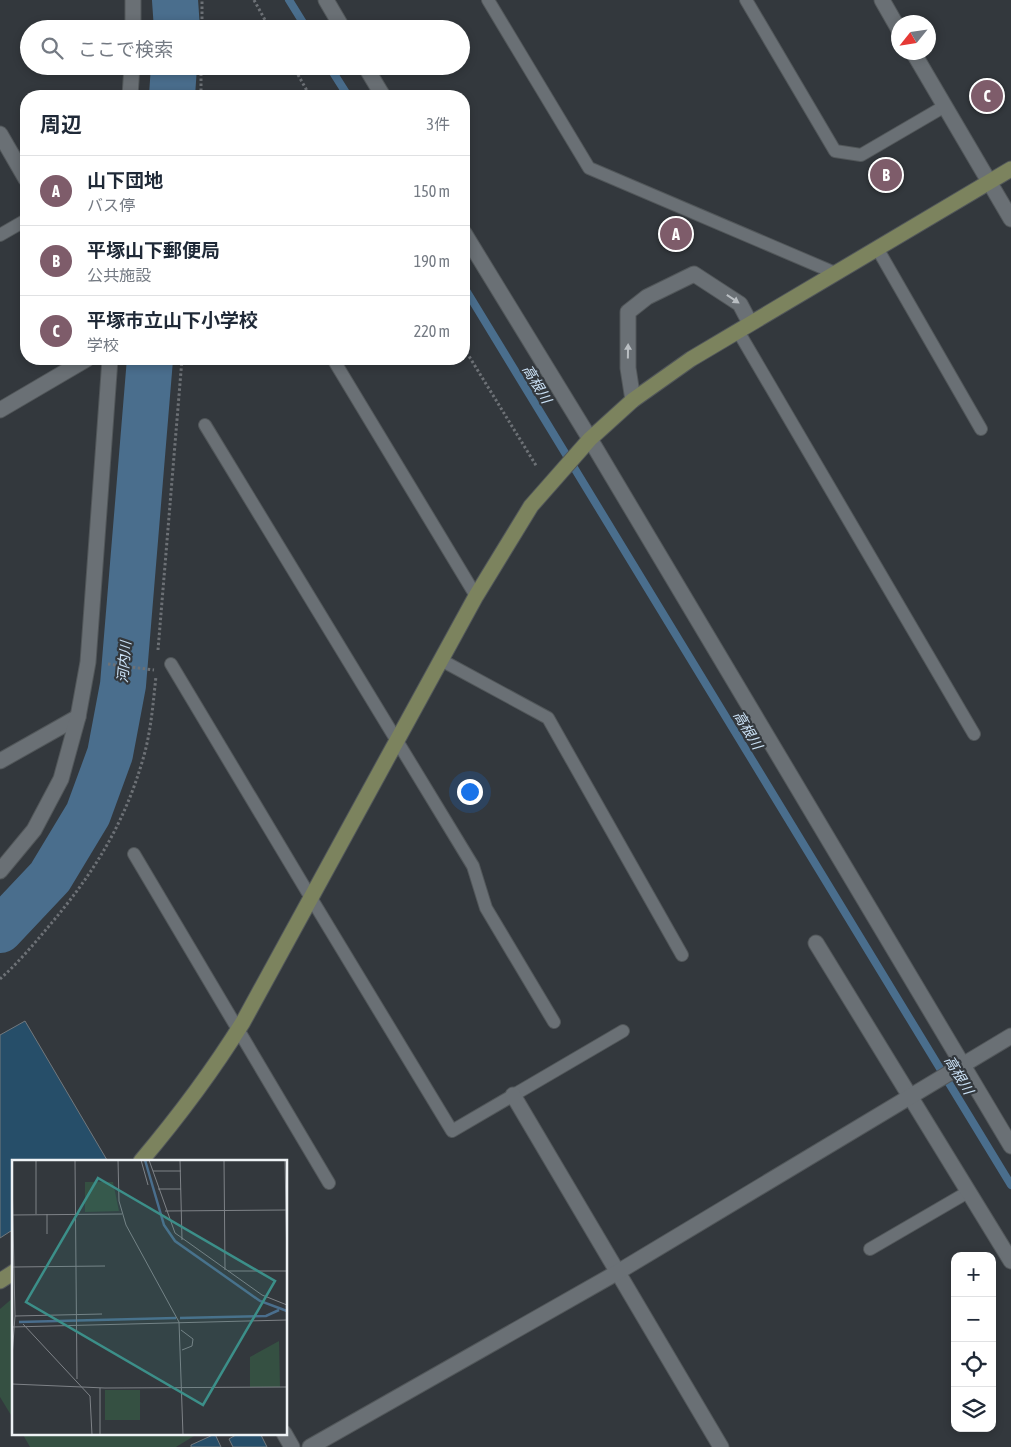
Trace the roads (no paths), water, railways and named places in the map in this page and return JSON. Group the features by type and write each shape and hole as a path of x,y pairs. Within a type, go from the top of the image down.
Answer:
{"street":[{"path":"133,0 133,20"},
{"path":"326,0 338,20"},
{"path":"882,0 891,16"},
{"path":"918,60 1011,219"},
{"path":"130,90 131,75"},
{"path":"370,75 379,90"},
{"path":"0,134 20,169"},
{"path":"143,1160 184,1110 239,1029 476,596 515,530 549,485 587,443 633,400 691,359 1011,169"},
{"path":"470,243 587,443 1011,1146"},
{"path":"633,400 628,368 628,312 647,297 694,274 740,304 744,327"},
{"path":"0,410 77,365"},
{"path":"0,871 34,830 61,779 78,717 88,662 110,365"},
{"path":"0,761 78,717"},
{"path":"816,943 1011,1261"},
{"path":"310,1447 618,1272 1011,1036"},
{"path":"513,1095 721,1447"},
{"path":"0,1281 12,1273"},
{"path":"285,1434 292,1447"}],"lane":[{"path":"488,0 589,168 835,273"},
{"path":"746,0 836,151 861,155 945,106"},
{"path":"0,235 20,223"},
{"path":"877,248 981,429"},
{"path":"744,327 974,734"},
{"path":"337,365 476,596"},
{"path":"205,425 473,866 486,908 554,1022"},
{"path":"442,660 548,718 682,955"},
{"path":"172,664 452,1130 622,1031"},
{"path":"134,854 239,1029 328,1183"},
{"path":"870,1249 968,1192"}],"waterway":[{"name":"河内川","path":"175,0 176,20"},
{"name":"高根川","path":"289,0 301,20"},
{"name":"河内川","path":"172,90 173,75"},
{"name":"高根川","path":"335,75 344,90"},
{"name":"高根川","path":"470,297 1011,1185"},
{"name":"河内川","path":"0,930 50,877 88,814 110,754 123,685 150,365"}],"place":[{"name":"平塚市立山下小学校","path":"987,96"},
{"name":"平塚山下郵便局","path":"886,175"},
{"name":"山下団地","path":"676,234"}]}
